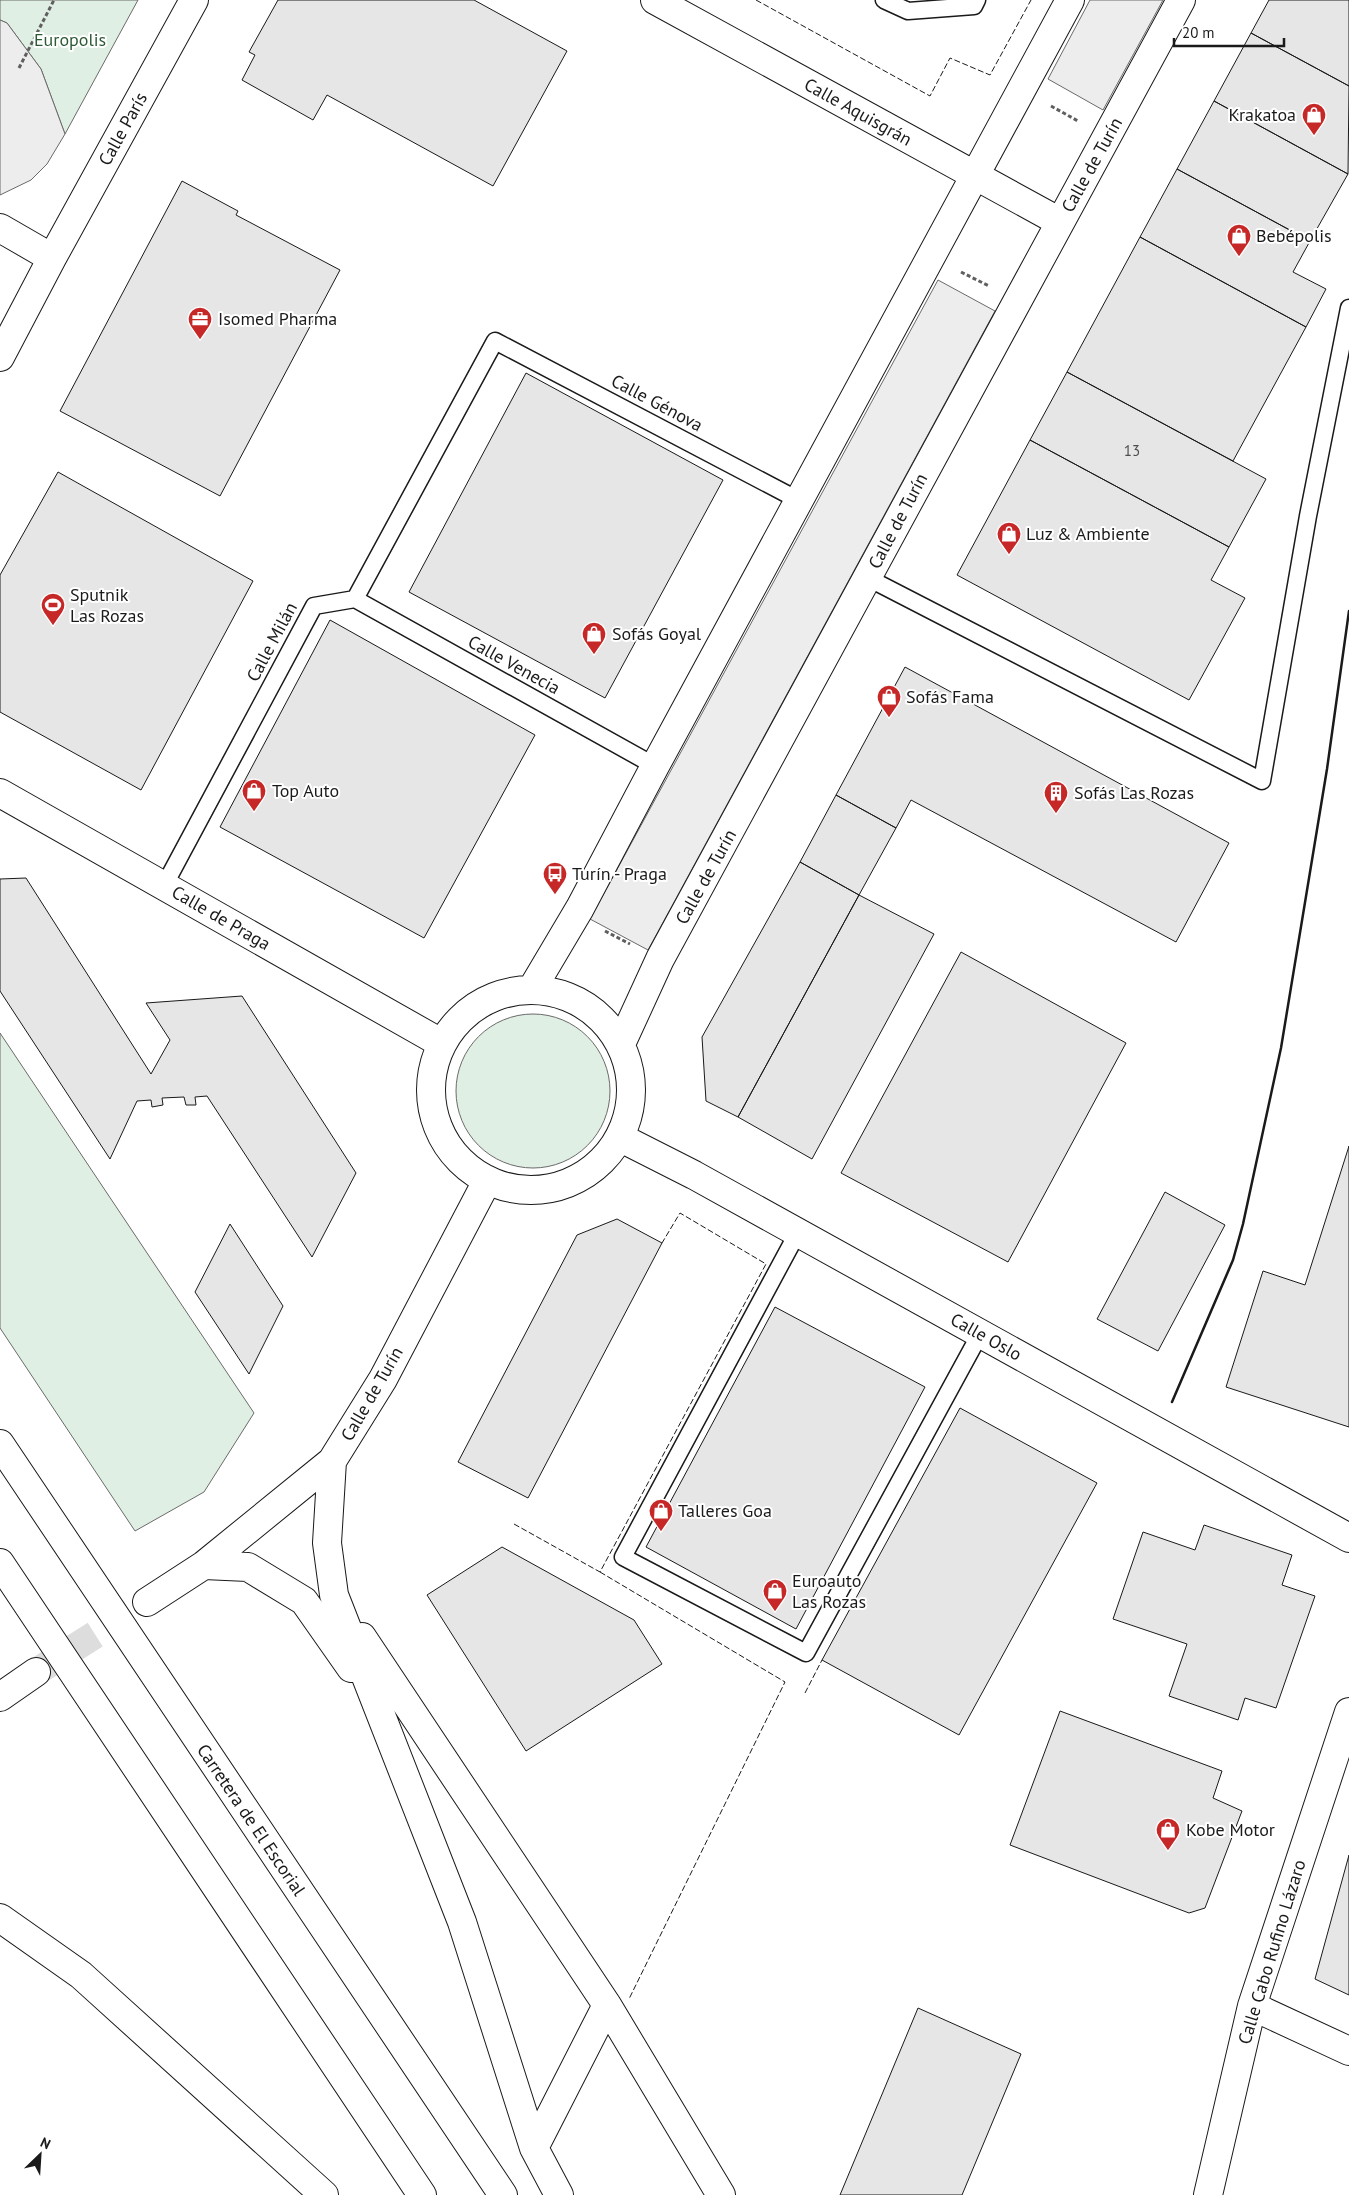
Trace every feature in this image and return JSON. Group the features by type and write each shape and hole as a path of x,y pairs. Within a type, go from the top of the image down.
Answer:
{"main road":[{"name":"Calle París","path":"0,357 52,258 194,0"},
{"name":"Calle Aquisgrán","path":"655,0 1060,222"},
{"path":"532,989 575,915 1070,0"},
{"name":"Calle de Turín","path":"621,1044 660,960 1181,0"},
{"path":"0,228 52,258"},
{"name":"Calle de Praga","path":"0,794 441,1043"},
{"path":"532,989 559,994 584,1005 605,1022 621,1044 631,1076 630,1109 621,1138 595,1170 561,1187 523,1192 487,1181 454,1157 434,1122 430,1082 441,1043 464,1014 496,995 532,989"},
{"name":"Calle Oslo","path":"621,1138 798,1232 1349,1538"},
{"name":"Calle de Turín","path":"147,1602 204,1564 332,1461 383,1379 487,1181"},
{"name":"Carretera de El Escorial","path":"0,1444 503,2195"},
{"path":"332,1461 327,1543 334,1596 462,1922 534,2148 559,2195"},
{"path":"0,1563 422,2195"},
{"path":"204,1564 248,1568 304,1601 375,1702"},
{"path":"334,1596 607,2005 721,2195"},
{"path":"0,1697 36,1672"},
{"name":"Calle Cabo Rufino Lázaro","path":"1208,2195 1252,2006 1349,1712"},
{"path":"0,1918 81,1975 324,2195"},
{"path":"534,2148 607,2005"},
{"path":"1252,2006 1349,2051"}],"lane":[{"path":"884,0 908,11 974,6 977,0"},
{"path":"868,578 1262,781 1306,526 1349,308"},
{"name":"Calle Génova","path":"355,599 495,341 800,501"},
{"name":"Calle Venecia","path":"355,599 655,766"},
{"name":"Calle Milán","path":"164,886 314,606 355,599"},
{"path":"798,1232 623,1557 806,1653 980,1334"}],"path":[{"path":"18,68 54,0"},
{"path":"1022,91 1107,137"},
{"path":"932,256 1017,301"},
{"path":"575,915 660,960"}],"green space":[{"name":"Europolis","path":"0,0 138,0 65,134 41,69 7,23 0,20"},
{"path":"533,1014 562,1020 576,1027 587,1037 597,1048 604,1062 610,1091 604,1120 597,1134 587,1145 576,1155 562,1162 533,1168 504,1162 490,1155 479,1145 469,1134 462,1120 456,1091 462,1062 469,1048 479,1037 490,1027 504,1020"},
{"path":"0,1033 254,1413 204,1492 135,1531 0,1328"}],"shaded area":[{"path":"1090,0 1163,0 1103,110 1048,79"},
{"path":"0,20 7,23 41,69 65,134 47,164 31,180 0,195"},
{"path":"938,280 995,311 648,950 590,919"}],"building":[{"path":"278,0 474,0 567,51 493,186 327,95 313,120 242,80 255,55 249,52"},
{"path":"1269,0 1349,0 1349,86 1251,33"},
{"name":"Krakatoa","path":"1251,33 1349,86 1348,174 1214,101"},
{"path":"1214,101 1348,174 1310,241 1177,169"},
{"name":"Bebépolis","path":"1177,169 1310,241 1293,272 1326,289 1306,327 1140,237"},
{"name":"Isomed Pharma","path":"182,181 238,211 236,215 340,270 220,496 60,411"},
{"path":"1140,237 1306,327 1233,461 1067,372"},
{"path":"1067,372 1266,479 1229,547 1030,440"},
{"path":"526,373 723,480 605,698 409,592"},
{"path":"1030,440 1229,547 1211,580 1245,598 1189,700 957,575"},
{"path":"58,472 253,581 141,790 0,712 0,575"},
{"path":"330,620 535,735 424,938 220,827"},
{"name":"Sofás Las Rozas","path":"905,667 1229,843 1176,942 911,800 896,828 836,795"},
{"path":"836,795 896,828 859,895 800,862"},
{"path":"800,862 859,895 738,1117 706,1101 702,1037"},
{"path":"26,878 151,1074 170,1040 146,1003 242,996 356,1173 312,1257 207,1096 195,1097 196,1105 186,1105 184,1097 162,1098 163,1105 152,1107 151,1100 137,1101 110,1159 0,991 0,879"},
{"path":"859,895 934,934 812,1159 738,1117"},
{"path":"961,952 1126,1043 1008,1262 841,1173"},
{"path":"1349,1146 1349,1427 1226,1387 1263,1271 1305,1285"},
{"path":"1165,1192 1225,1225 1158,1351 1097,1319"},
{"path":"617,1219 662,1243 528,1498 458,1462 577,1235"},
{"path":"230,1224 283,1306 249,1374 195,1292"},
{"path":"775,1307 925,1387 796,1629 646,1547"},
{"path":"960,1408 1097,1483 959,1735 822,1660"},
{"path":"1204,1525 1292,1555 1282,1585 1315,1596 1276,1708 1245,1698 1238,1720 1169,1696 1187,1644 1113,1619 1143,1532 1195,1550"},
{"path":"502,1547 634,1620 662,1664 526,1751 427,1595"},
{"path":"1060,1711 1222,1771 1213,1798 1242,1811 1205,1908 1189,1913 1010,1845"},
{"path":"1349,1855 1349,1995 1315,1979"},
{"path":"918,2008 1021,2054 962,2195 840,2195"}],"tunnel":[{"path":"36,1672 147,1602"}],"fence":[{"path":"756,0 930,96 950,58 990,75 1031,0"},
{"path":"514,1524 600,1572 766,1264 680,1213 662,1243"},
{"path":"600,1572 785,1682 629,1999"},
{"path":"805,1693 822,1660"}],"wall":[{"path":"1172,1402 1233,1260 1243,1224 1281,1048 1327,769 1349,611"}],"place":[{"name":"Krakatoa","path":"1314,136"},
{"name":"Bebépolis","path":"1239,257"},
{"name":"Isomed Pharma","path":"200,340"},
{"name":"Luz & Ambiente","path":"1009,555"},
{"name":"Sputnik Las Rozas","path":"53,626"},
{"name":"Sofás Goyal","path":"594,655"},
{"name":"Sofás Fama","path":"889,718"},
{"name":"Top Auto","path":"254,812"},
{"name":"Sofás Las Rozas","path":"1056,814"},
{"name":"Turín - Praga","path":"555,895"},
{"name":"Talleres Goa","path":"661,1532"},
{"name":"Euroauto Las Rozas","path":"775,1612"},
{"name":"Kobe Motor","path":"1168,1851"}]}
